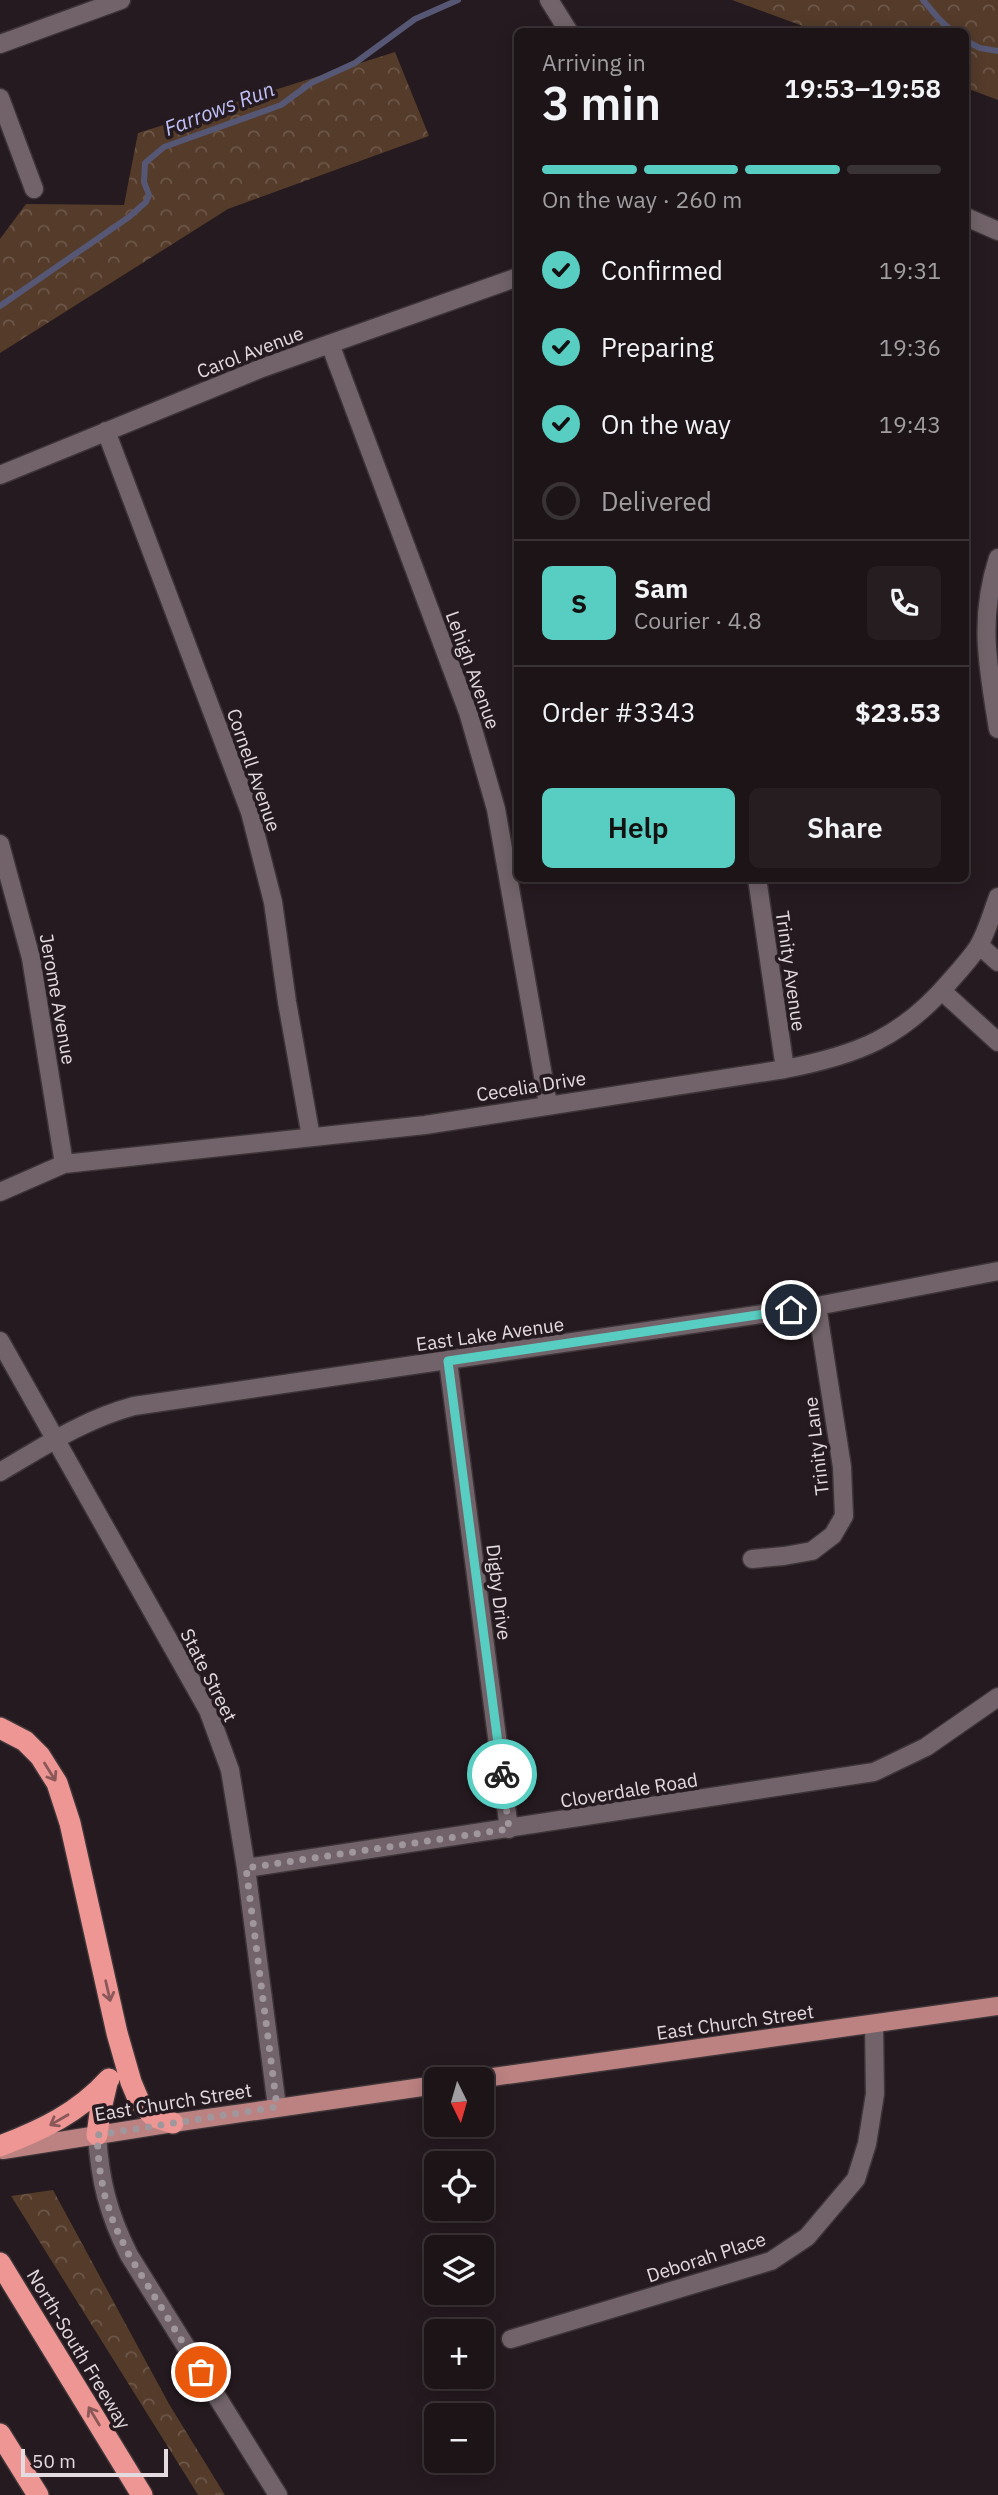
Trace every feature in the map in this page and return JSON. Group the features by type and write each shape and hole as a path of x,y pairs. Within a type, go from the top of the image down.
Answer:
{"highway":[{"path":"0,1728 25,1741 40,1756 57,1783 70,1824 117,2033 139,2101 154,2117 173,2123"},
{"path":"97,2135 117,2033"},
{"path":"0,2149 61,2120 84,2104 108,2079"},
{"name":"North-South Freeway","path":"0,2263 142,2495"},
{"path":"0,2434 37,2495"}],"main road":[{"name":"East Church Street","path":"494,2077 998,2006"},
{"name":"East Church Street","path":"0,2149 424,2087"}],"street":[{"path":"0,44 121,0"},
{"path":"549,0 566,28"},
{"path":"0,98 34,189"},
{"path":"969,218 998,231"},
{"name":"Carol Avenue","path":"0,475 262,368 514,278"},
{"name":"Lehigh Avenue","path":"330,344 468,712 496,809 548,1104"},
{"name":"Cornell Avenue","path":"106,431 250,812 273,902 287,1002 311,1137"},
{"path":"998,558 987,601 985,632 998,729"},
{"name":"Jerome Avenue","path":"0,844 31,958 64,1164"},
{"name":"Trinity Avenue","path":"758,882 785,1069"},
{"name":"Cecelia Drive","path":"0,1192 64,1164 425,1125 785,1069 844,1056 877,1042 910,1022 942,990 979,945 998,897"},
{"path":"979,945 998,962"},
{"path":"942,990 998,1042"},
{"name":"East Lake Avenue","path":"0,1472 89,1421 134,1406 817,1306 998,1271"},
{"name":"Trinity Lane","path":"752,1559 813,1550 833,1535 844,1516 842,1467 817,1306"},
{"name":"State Street","path":"0,1341 208,1710 230,1770 246,1868 277,2107"},
{"name":"Digby Drive","path":"448,1361 509,1829"},
{"name":"Cloverdale Road","path":"246,1868 874,1772 926,1747 997,1702"},
{"name":"Deborah Place","path":"511,2339 771,2261 807,2237 856,2179 867,2144 875,2094 874,2024"},
{"path":"97,2135 104,2193 114,2224 142,2276 278,2495"}],"green space":[{"path":"732,0 998,0 998,100 969,89 969,28 808,28"},
{"path":"395,52 429,136 228,209 0,353 0,239 26,204 124,205 138,133"},
{"path":"53,2190 169,2404 225,2495 198,2495 11,2196"}],"waterway":[{"name":"Farrows Run","path":"0,306 129,217 146,202 149,195 144,182 145,163 164,147 281,105 311,83 355,63 415,19 458,0"},
{"name":"Farrows Run","path":"923,0 949,28"},
{"name":"Farrows Run","path":"969,42 980,48 998,51"}],"way so far":[{"path":"201,2372 129,2255 114,2224 104,2193 97,2135 277,2107 246,1868 509,1829 502,1774"}],"route":[{"path":"502,1774 448,1361 791,1310"}]}
